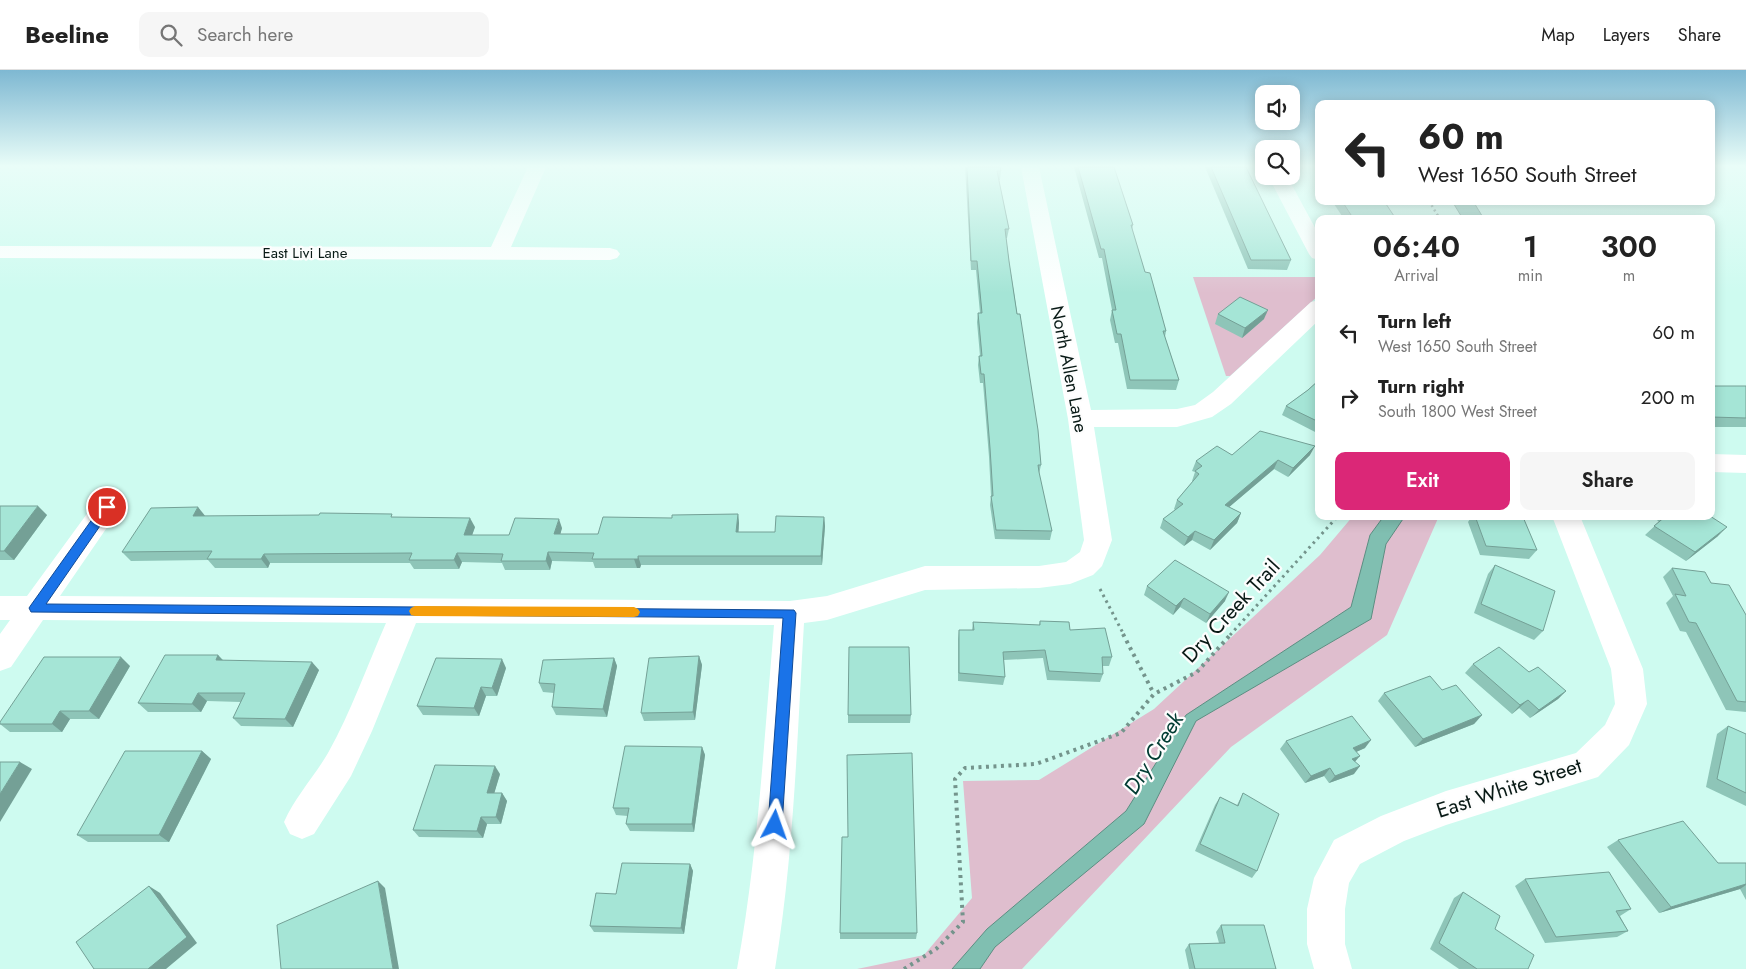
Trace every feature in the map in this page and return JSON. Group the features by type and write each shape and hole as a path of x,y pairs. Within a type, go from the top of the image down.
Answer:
{"street":[{"path":"498,254 518,209"},
{"name":"North Allen Lane","path":"790,613 827,608 933,577 1039,577 1070,573 1083,567 1092,558 1098,540 1080,419 1038,209"},
{"path":"1295,209 1315,247"},
{"name":"East Livi Lane","path":"0,252 610,254"},
{"path":"1080,419 1177,418 1203,411 1222,398 1315,311"},
{"path":"1715,463 1746,464"},
{"path":"0,658 107,507"},
{"name":"East White Street","path":"1333,969 1326,944 1326,909 1332,878 1347,852 1393,828 1446,808 1586,766 1617,736 1631,704 1627,668 1568,520"},
{"path":"0,608 790,613 774,844 765,922 756,969"},
{"path":"302,822 339,764 356,731 406,611"}],"path":[{"name":"Dry Creek Trail","path":"904,969 925,960 963,922 955,780 965,768 1036,764 1121,733 1154,694 1197,672 1334,520"},
{"path":"1100,589 1154,694"}],"shaded area":[{"path":"1457,209 1478,209 1482,215 1461,215"},
{"path":"1193,277 1315,277 1315,299 1230,376 1226,376"},
{"path":"1350,520 1437,520 1387,635 1231,747 1022,969 857,969 924,955 972,898 963,781 1039,780 1154,709 1320,555"},
{"path":"1381,520 1402,520 1386,544 1371,619 1196,721 1144,824 995,947 980,969 952,969 987,929 1126,811 1186,715 1351,607 1370,535"}],"building":[{"path":"969,209 1005,209 1009,229 1005,229 1009,261 1017,314 1020,314 1038,430 1041,465 1038,465 1039,472 1052,531 996,530 991,496 993,496 984,374 981,374 979,356 982,356 978,313 982,313 977,261 971,261"},
{"path":"1090,209 1128,209 1145,272 1150,273 1166,331 1163,331 1179,380 1130,380 1121,334 1117,334 1112,310 1116,310 1104,249 1101,249"},
{"path":"1229,209 1266,209 1291,260 1251,260"},
{"path":"1347,209 1389,209 1393,215 1351,215"},
{"path":"1240,297 1268,310 1245,328 1218,314"},
{"path":"1315,384 1315,420 1286,406"},
{"path":"1715,386 1746,386 1746,418 1715,417"},
{"path":"1260,431 1315,446 1293,468 1278,460 1225,505 1241,513 1214,540 1195,531 1188,537 1163,519 1183,504 1177,500 1199,474 1195,471 1202,466 1196,461 1217,446 1232,455"},
{"path":"0,506 38,506 4,551 0,551"},
{"path":"198,507 193,516 319,515 320,513 392,514 391,517 470,518 464,535 509,535 515,518 559,519 554,534 598,534 603,517 672,518 672,515 738,514 736,532 775,532 776,516 824,517 821,556 638,556 638,559 592,559 594,553 548,552 546,561 501,561 503,554 457,553 454,560 409,560 412,553 264,554 261,559 207,559 212,551 122,552 151,508"},
{"path":"1715,519 1727,527 1695,552 1654,526 1661,520"},
{"path":"1476,520 1524,520 1537,550 1486,546"},
{"path":"1175,560 1229,592 1210,614 1184,598 1176,606 1147,586"},
{"path":"1495,565 1555,591 1543,631 1481,604"},
{"path":"1672,568 1705,572 1711,583 1729,585 1746,615 1746,702 1737,701 1696,623 1689,622 1675,594 1686,596"},
{"path":"1040,621 1069,622 1070,630 1105,628 1112,657 1102,657 1103,674 1049,671 1045,650 1003,652 1005,677 959,673 959,630 974,630 973,622 1040,625"},
{"path":"849,647 909,647 911,715 848,715"},
{"path":"1499,647 1529,672 1538,667 1566,691 1539,710 1528,700 1520,705 1473,664"},
{"path":"165,655 218,655 216,660 312,662 285,719 233,718 245,693 198,693 192,704 138,703"},
{"path":"699,656 693,712 641,713 649,658"},
{"path":"44,657 121,657 89,711 60,711 52,724 0,724 0,722"},
{"path":"436,658 502,659 492,688 481,687 474,708 417,706"},
{"path":"614,658 603,709 552,707 555,684 539,683 543,660"},
{"path":"1430,676 1442,690 1456,685 1482,715 1423,739 1384,693"},
{"path":"1352,716 1371,740 1353,748 1360,756 1352,759 1360,766 1335,776 1330,768 1311,776 1286,741"},
{"path":"1728,726 1746,734 1746,793 1717,779"},
{"path":"625,746 702,747 692,824 626,824 629,808 613,808"},
{"path":"125,751 202,751 159,835 77,835"},
{"path":"912,753 917,933 840,933 842,837 848,837 847,755"},
{"path":"0,762 20,762 0,794"},
{"path":"435,765 495,766 487,793 502,793 496,817 481,817 477,831 413,830"},
{"path":"1243,793 1279,814 1257,871 1200,844 1220,797 1238,806"},
{"path":"1683,821 1718,863 1746,863 1746,884 1671,907 1618,840"},
{"path":"622,863 690,864 681,928 590,926 596,893 616,894"},
{"path":"1609,872 1631,909 1616,911 1628,931 1556,937 1525,879"},
{"path":"378,881 393,969 281,969 277,925"},
{"path":"149,886 187,937 148,969 94,969 76,942"},
{"path":"1463,892 1500,916 1495,929 1534,955 1528,969 1477,969 1439,943"},
{"path":"1221,925 1264,925 1276,969 1195,969 1189,944 1225,943"}],"slow traffic":[{"path":"415,611 634,612"}],"route":[{"path":"107,507 35,608 790,613 775,825"}],"water label":[{"name":"Dry Creek","path":"1153,753"}]}
